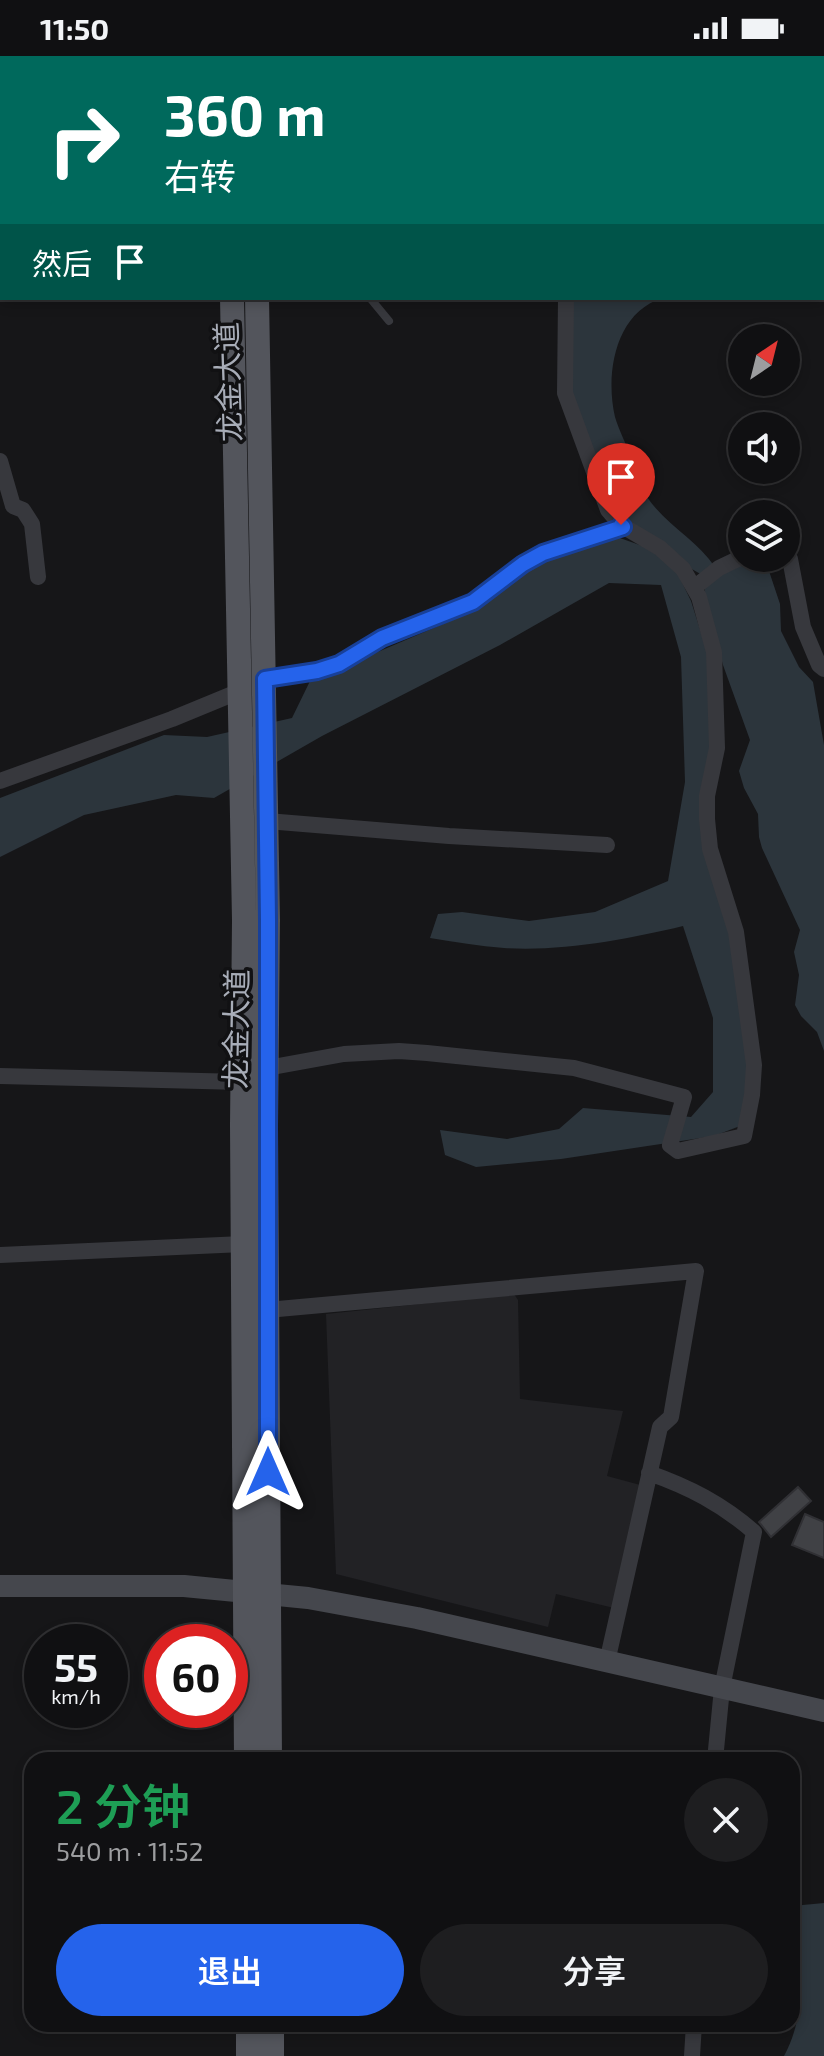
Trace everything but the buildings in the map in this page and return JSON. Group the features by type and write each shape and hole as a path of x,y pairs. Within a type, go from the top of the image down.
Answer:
{"main road":[{"name":"龙金大道","path":"232,300 242,788 243,1244 257,1592 269,1752"},
{"name":"龙金大道","path":"247,1752 257,1592 267,1310 267,821 257,300"},
{"path":"248,2032 248,2056"},
{"path":"272,2032 272,2056"}],"street":[{"path":"267,1068 344,1054 399,1051 574,1068 684,1097 670,1145 678,1151 744,1136 754,1065 733,917 710,849 706,807 717,748 714,652 695,587 676,561 623,527 608,510 565,393 566,300"},
{"path":"0,461 13,506 23,510 32,524 38,577"},
{"path":"265,679 317,671 339,664 382,638 473,602 523,564 543,553 623,527"},
{"path":"695,587 728,564"},
{"path":"793,572 806,636 819,665 824,669"},
{"path":"0,781 172,719 240,701"},
{"path":"267,821 607,845"},
{"path":"0,1076 242,1082"},
{"path":"0,1255 243,1244"},
{"path":"267,1310 696,1271 671,1417 660,1427 607,1662"},
{"path":"649,1473 709,1498 754,1532 722,1688 716,1752"},
{"path":"0,1586 184,1586 257,1592 417,1618 824,1711"},
{"path":"692,2056 694,2032"}],"lane":[{"path":"372,300 389,321"}],"shaded area":[{"path":"573,300 658,300 634,316 624,330 613,364 612,400 615,417 645,492 663,516 715,567 704,576 614,511 570,389"},
{"path":"617,537 651,549 675,568 691,601 712,667 714,742 703,798 702,848 731,925 749,1072 740,1126 714,1136 561,1159 476,1167 445,1155 440,1130 507,1139 559,1129 583,1108 691,1117 713,1092 713,1018 683,926 617,940 548,948 504,948 430,938 438,914 462,912 529,921 595,912 668,881 685,782 681,657 661,585 609,583 500,645 322,736 214,798 176,795 84,815 0,857 0,798 164,735 207,737 292,718 310,681 471,612 541,560"},
{"path":"728,571 769,572 780,604 781,631 799,667 813,682 824,745 824,1051 817,1032 795,1005 799,975 794,952 800,930 762,848 758,814 739,771 750,740 723,665 704,594 706,583"},
{"path":"514,1294 518,1300 520,1399 623,1411 607,1476 644,1486 614,1608 556,1594 548,1627 336,1574 326,1314"},
{"path":"824,1903 824,2056 784,2056 794,2032 800,2032 800,1905"}],"route":[{"path":"268,1472 265,679 317,671 339,664 382,638 473,602 523,564 543,553 623,527 621,525"}]}
